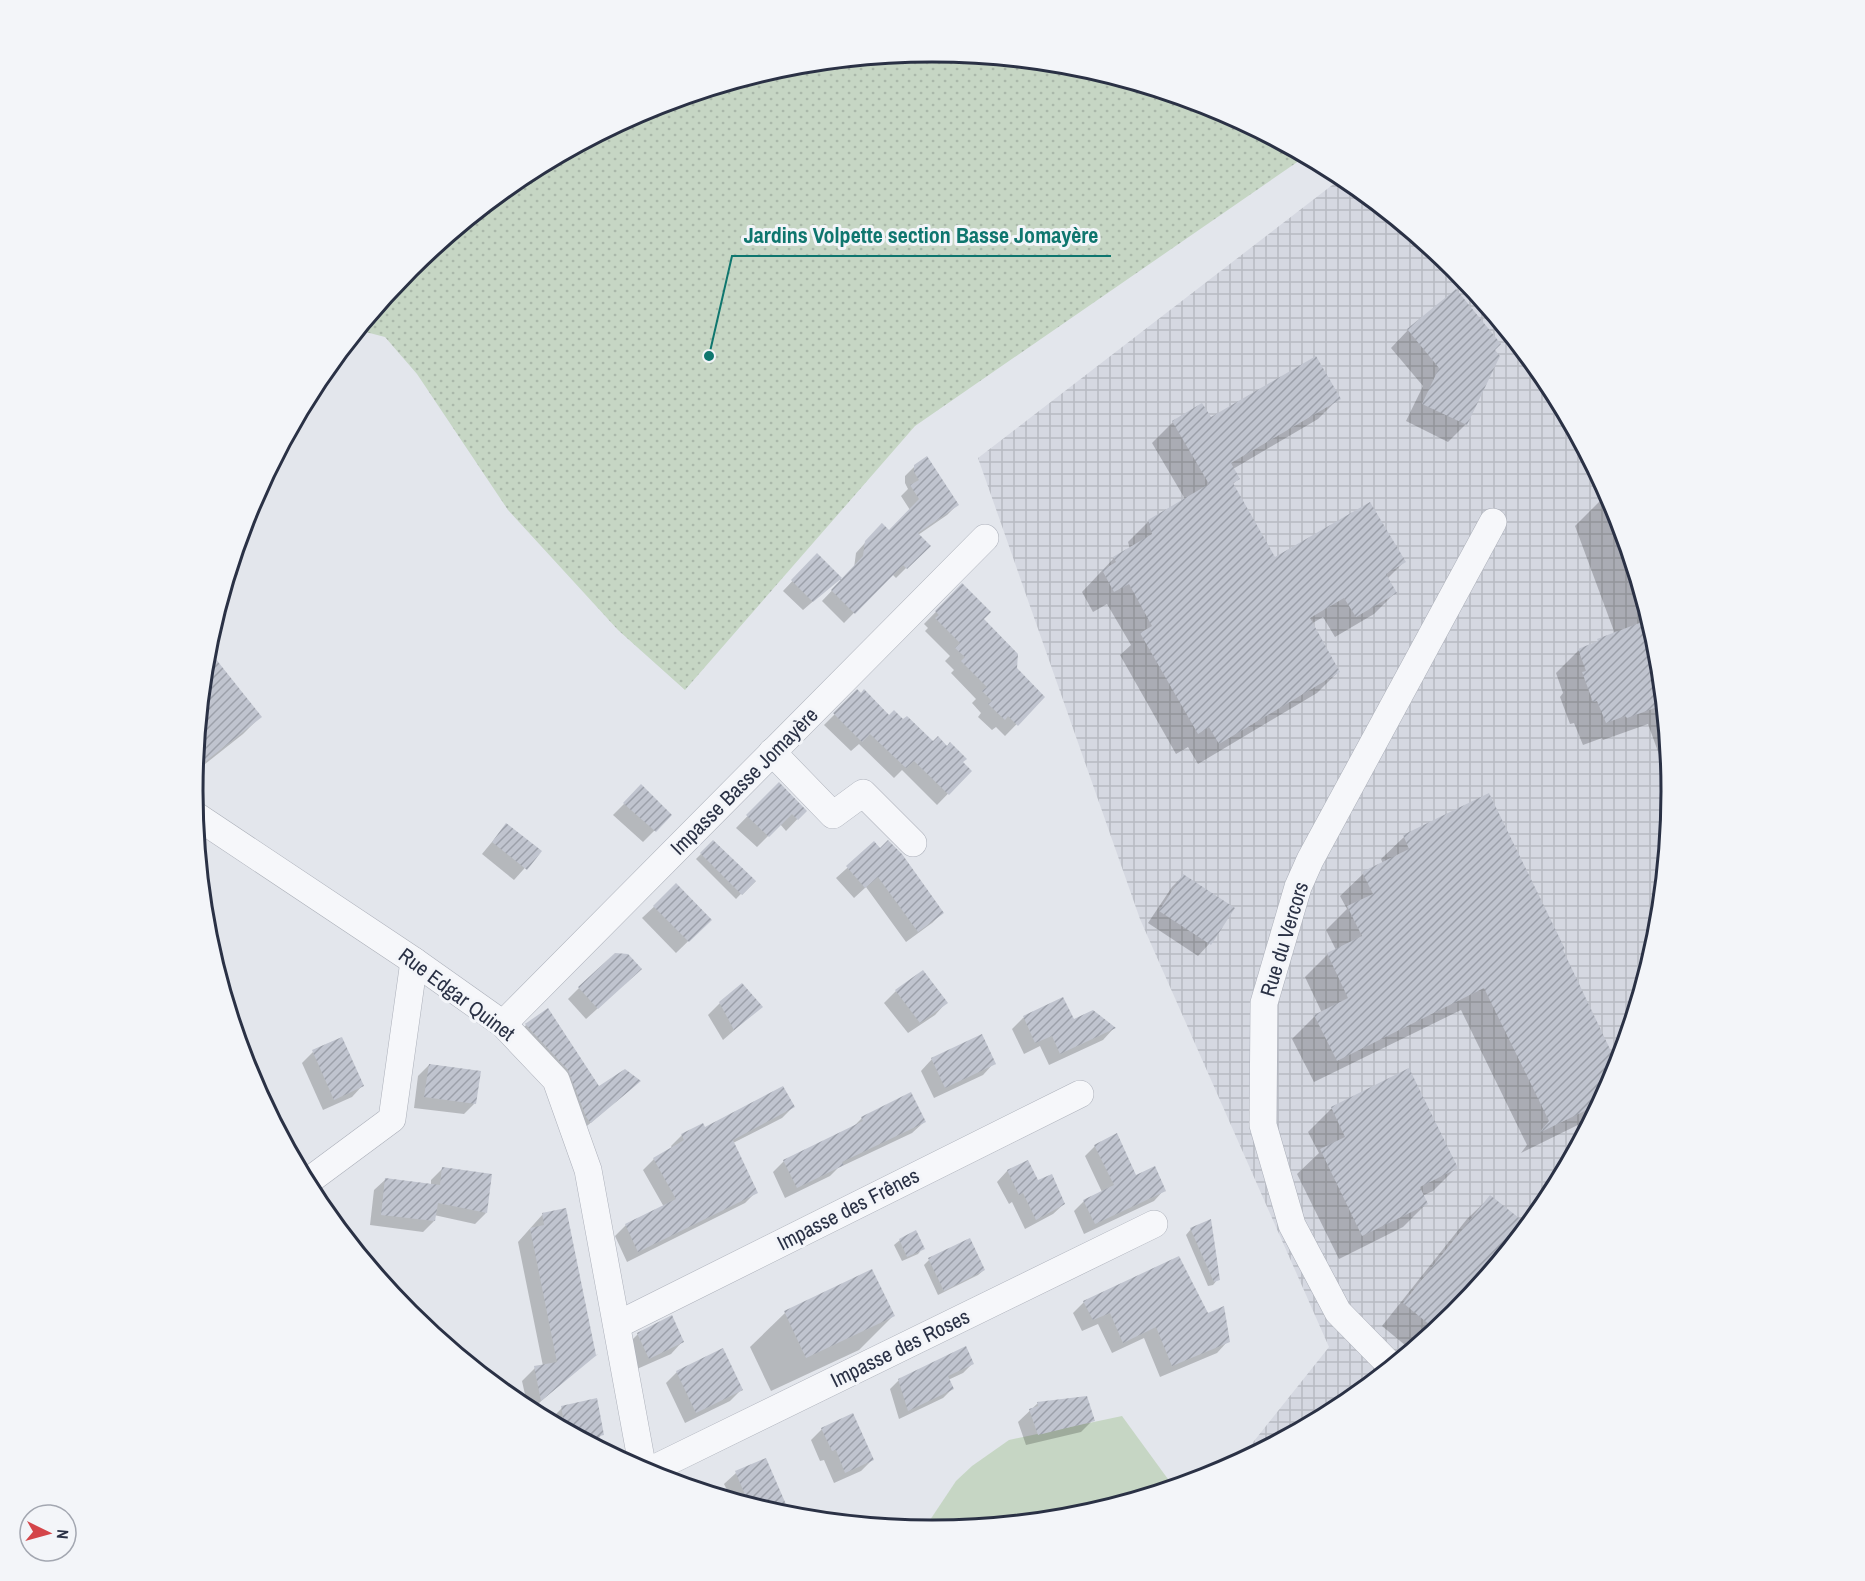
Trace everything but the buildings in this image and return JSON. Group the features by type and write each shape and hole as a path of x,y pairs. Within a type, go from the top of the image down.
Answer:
{"street":[{"name":"Rue du Vercors","path":"1386,1361 1338,1312 1292,1225 1263,1125 1264,1003 1298,887 1310,860 1493,522"},
{"name":"Impasse Basse Jomayère","path":"503,1024 985,538"},
{"path":"772,752 833,815 863,793 913,843"},
{"name":"Rue Edgar Quinet","path":"204,822 414,961 503,1024 556,1080 588,1170 641,1458"},
{"path":"314,1177 392,1119 414,961"},
{"name":"Impasse des Frênes","path":"617,1325 1080,1094"},
{"name":"Impasse des Roses","path":"659,1466 1154,1224"}],"shaded area":[{"path":"1336,183 1413,242 1448,275 1481,310 1539,385 1564,426 1606,512 1637,602 1655,695 1660,743 1660,838 1655,886 1637,979 1623,1025 1586,1113 1539,1196 1481,1271 1448,1306 1413,1339 1338,1397 1250,1446 1329,1347 1140,919 978,458"}],"green space":[{"path":"885,63 980,63 1028,68 1121,86 1167,100 1255,137 1299,161 915,426 685,690 618,630 508,510 417,374 385,337 366,332 417,275 452,242 527,184 568,159 654,117 744,86 790,76"},
{"path":"1122,1416 1169,1480 1121,1495 1028,1513 930,1520 956,1481 972,1466 1009,1440"}],"place":[{"name":"Jardins Volpette section Basse Jomayère","path":"709,356"}]}
